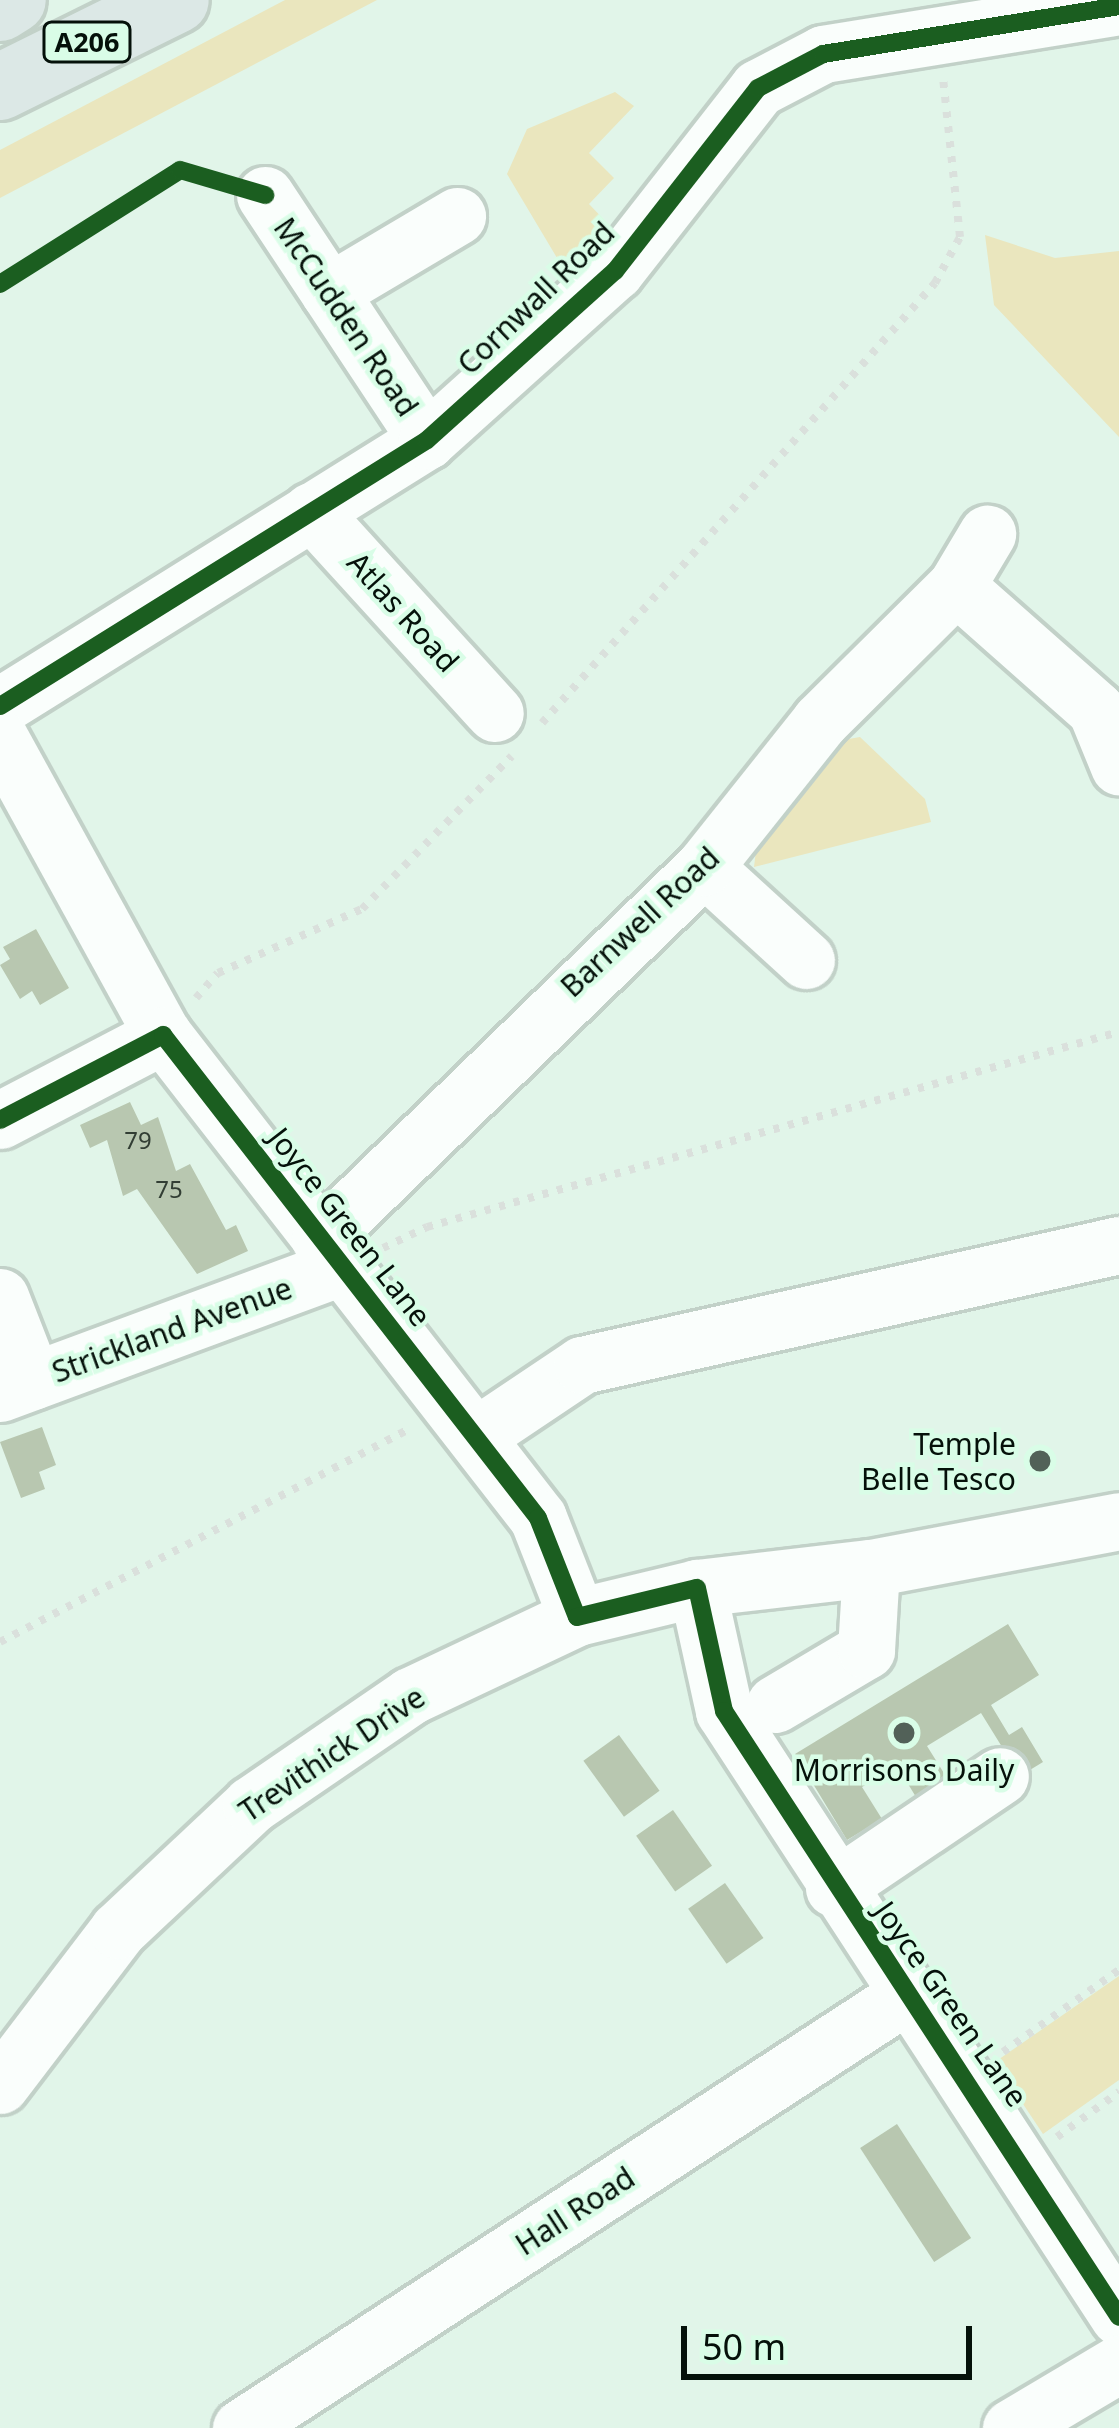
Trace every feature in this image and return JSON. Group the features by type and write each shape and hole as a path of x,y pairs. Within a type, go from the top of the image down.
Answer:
{"main road":[{"name":"A206","path":"0,8 13,0"},
{"name":"A206","path":"0,87 176,0"}],"street":[{"name":"Cornwall Road","path":"0,706 427,440 615,271 758,88 823,54 1119,6"},
{"name":"McCudden Road","path":"265,195 427,440"},
{"path":"329,292 458,216"},
{"name":"Atlas Road","path":"311,511 495,713"},
{"name":"Barnwell Road","path":"332,1252 704,867 820,721 956,586 987,534"},
{"path":"956,586 1096,710 1119,766"},
{"name":"Joyce Green Lane","path":"0,739 15,799 164,1035 538,1518 577,1617"},
{"path":"704,867 806,960"},
{"path":"0,1120 164,1035"},
{"path":"464,1421 582,1365 1119,1245"},
{"name":"Strickland Avenue","path":"17,1387 332,1252"},
{"path":"0,1297 17,1387"},
{"name":"Trevithick Drive","path":"6,2064 118,1930 251,1805 410,1696 577,1617 698,1588 871,1568 1119,1521"},
{"path":"775,1704 866,1650 871,1568"},
{"name":"Joyce Green Lane","path":"698,1588 724,1711 834,1888 967,2077 1119,2317"},
{"path":"834,1888 1000,1776"},
{"name":"Hall Road","path":"241,2428 908,1994"},
{"path":"1010,2428 1119,2364"}],"path":[{"path":"164,1035 218,973 362,909 527,740 935,283 960,237 938,35"},
{"path":"332,1252 1119,1032"},
{"path":"0,1642 464,1421"},
{"path":"967,2077 1119,1970"},
{"path":"1022,2162 1119,2092"}],"shaded area":[{"path":"285,0 377,0 0,198 0,150"},
{"path":"615,92 634,106 589,153 614,178 589,204 611,227 566,273 507,174 527,129"},
{"path":"985,235 1055,258 1119,251 1119,437 994,305"},
{"path":"860,737 925,799 931,822 754,867 757,842 838,741"},
{"path":"1119,1976 1119,2080 1043,2134 995,2062"}],"building":[{"path":"36,929 69,988 40,1005 32,991 20,999 0,965 10,959 3,947"},
{"path":"130,1102 141,1125 158,1117 176,1171 190,1164 226,1230 236,1225 248,1251 197,1274 137,1189 123,1196 107,1140 90,1148 80,1125"},
{"path":"42,1427 56,1465 39,1472 45,1489 21,1498 0,1442"},
{"path":"1008,1624 1039,1675 991,1705 1009,1735 1022,1727 1043,1762 1020,1776 981,1713 927,1746 947,1778 916,1797 897,1766 862,1787 882,1819 847,1840 795,1754"},
{"path":"619,1735 660,1791 624,1817 583,1761"},
{"path":"673,1810 712,1866 675,1892 636,1836"},
{"path":"725,1883 763,1938 727,1964 688,1909"},
{"path":"897,2124 971,2238 934,2262 860,2148"}],"cycle path":[{"path":"0,706 427,440 615,271 758,88 823,54 1119,6"},
{"path":"0,284 180,170 265,195"},
{"path":"0,1120 163,1035 538,1518 577,1617 697,1588 724,1711 1119,2317"}],"place":[{"name":"Temple Belle Tesco","path":"1040,1461"},
{"name":"Morrisons Daily","path":"904,1733"}]}
